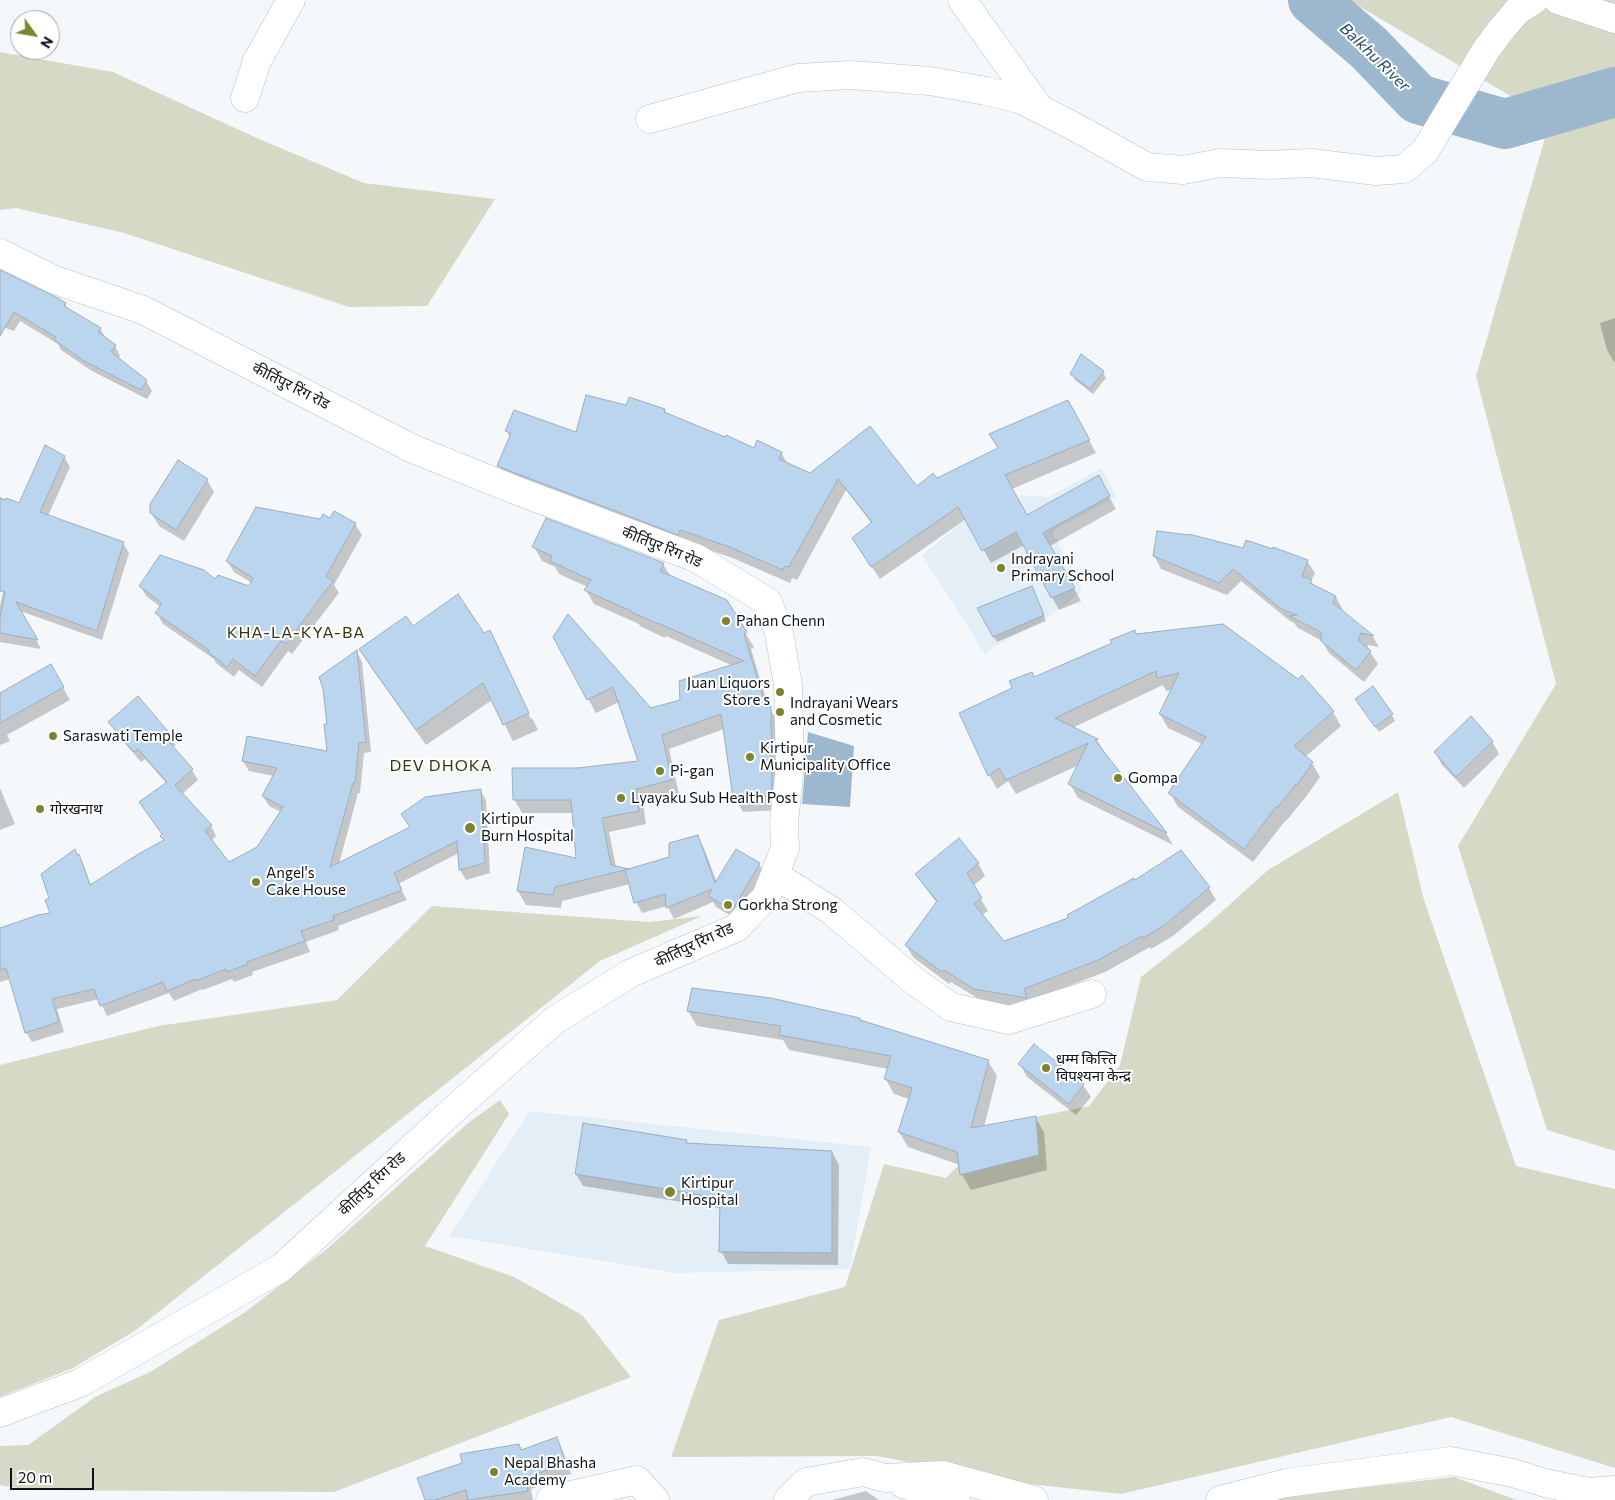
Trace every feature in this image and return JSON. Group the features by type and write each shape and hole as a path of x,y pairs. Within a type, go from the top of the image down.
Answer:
{"street":[{"path":"245,98 257,61 290,0"},
{"path":"962,0 1039,108"},
{"path":"650,120 798,78 851,75 930,81 1020,99 1147,167 1183,170 1220,163 1270,165 1311,163 1376,172 1404,169 1425,151 1486,50 1516,11 1534,0"},
{"path":"1558,0 1615,19"},
{"name":"कीर्तिपुर रिंग रोड","path":"0,253 55,280 143,310 411,448 515,490 696,558 768,602 779,633 788,685 790,766 784,822 785,848 766,897 736,928 631,973 555,1020 281,1268 80,1383 0,1414"},
{"path":"775,875 832,911 913,980 951,1007 1009,1020 1092,994"},
{"path":"1220,1500 1286,1483 1451,1461 1513,1472 1545,1483 1588,1492 1615,1490"},
{"path":"788,1500 806,1482 863,1472 956,1500"},
{"path":"885,1478 943,1475 1034,1500"},
{"path":"550,1500 637,1480 655,1500"}],"shaded area":[{"name":"Indrayani Primary School","path":"1101,468 1117,496 1055,530 1053,534 1080,581 1081,592 1052,615 992,648 985,654 922,555 965,520 1021,495 1049,497"},
{"name":"Kirtipur Hospital","path":"530,1111 871,1147 850,1269 677,1273 449,1236"}],"green space":[{"path":"1349,0 1615,0 1615,1151 1547,1130 1458,846 1556,684 1476,376 1551,117 1512,97"},
{"path":"0,52 10,54 10,60 45,60 113,72 259,139 364,183 495,199 427,306 349,307 124,233 16,208 0,210"},
{"path":"1398,792 1424,900 1516,1166 1615,1189 1615,1468 1451,1417 1121,1494 1011,1482 877,1456 671,1457 719,1320 845,1287 884,1164 946,1178 997,1125 1089,1106 1120,1065 1141,977 1208,924 1268,870"},
{"path":"432,906 649,922 702,916 600,961 136,1330 73,1368 0,1397 0,1065 158,1026 337,1000"},
{"path":"500,1100 509,1114 425,1246 514,1277 582,1315 631,1377 334,1492 28,1490 0,1485 0,1446 28,1445 95,1397 152,1371 244,1313 327,1249 468,1123"},
{"path":"1454,1477 1517,1500 1252,1500"}],"water":[{"path":"808,732 854,746 850,807 802,804"}],"building":[{"path":"0,270 56,297 66,303 64,306 101,328 98,332 116,345 111,352 147,380 141,390 84,361 54,340 56,337 14,312 0,336"},
{"path":"1081,354 1104,371 1090,389 1070,374"},
{"path":"586,395 626,405 629,397 665,409 664,412 725,437 726,435 754,448 757,440 782,452 779,459 810,473 870,426 917,486 933,473 937,478 998,448 989,434 1068,400 1090,440 1005,475 1027,515 1099,475 1110,496 1043,533 1075,588 1051,598 1016,532 982,551 958,507 871,567 852,538 872,522 838,479 789,567 785,566 783,570 727,546 680,530 678,535 497,466 511,433 505,431 514,410 576,432"},
{"path":"45,445 65,456 40,512 124,542 97,631 16,602 38,640 0,633 0,618 5,592 0,591 0,498 5,500 6,498 19,503"},
{"path":"178,460 208,479 176,530 150,513 150,504"},
{"path":"256,507 320,519 323,514 330,518 334,511 356,523 326,576 333,581 286,644 281,641 255,676 233,659 227,667 208,652 209,650 155,613 162,603 139,586 160,555 204,570 215,579 218,575 249,586 253,578 226,561"},
{"path":"546,518 664,563 660,571 727,600 747,632 744,634 766,707 771,706 771,796 733,798 721,714 662,735 672,780 636,789 639,811 602,818 611,865 629,869 555,887 553,895 517,891 525,847 576,858 571,800 513,800 512,768 577,768 638,761 613,687 587,700 553,637 568,614 651,708 680,700 679,681 744,661 584,590 591,580 550,561 552,556 532,547"},
{"path":"1157,531 1189,534 1243,548 1246,540 1273,549 1273,547 1308,560 1302,576 1312,580 1310,583 1336,596 1333,603 1374,636 1361,633 1358,640 1371,651 1356,670 1321,641 1321,632 1289,616 1297,615 1281,609 1233,569 1219,583 1153,556"},
{"path":"1032,586 1044,615 993,637 977,608"},
{"path":"458,594 484,633 490,630 529,713 503,725 483,683 416,730 359,649 406,616 413,626"},
{"path":"1223,624 1298,679 1302,675 1334,711 1294,746 1313,762 1297,785 1276,807 1244,849 1168,793 1206,737 1159,714 1179,673 1157,678 1156,671 1055,718 1098,739 1095,740 1167,833 1068,784 1088,743 1006,780 999,768 988,776 959,713 1012,688 1009,681 1032,672 1034,677 1112,643 1110,640 1135,630 1136,634"},
{"path":"357,650 366,742 359,743 355,783 353,783 330,867 410,827 401,814 425,797 481,789 485,863 459,870 457,841 394,873 402,890 333,916 334,920 301,931 305,941 247,962 248,964 227,972 226,969 167,991 163,982 100,1006 94,989 52,999 59,1022 25,1033 6,968 0,970 0,928 38,915 50,913 45,900 49,898 41,874 75,849 77,855 79,854 90,885 164,840 160,836 162,834 139,802 167,782 138,749 134,752 108,722 138,696 172,736 164,736 193,769 175,785 212,825 205,831 229,862 257,847 283,807 262,796 277,768 242,761 247,736 327,751 324,724 327,724 323,689 319,677"},
{"path":"51,664 64,687 0,723 0,693"},
{"path":"1373,686 1393,714 1375,727 1355,699"},
{"path":"1471,716 1493,741 1456,777 1434,752"},
{"path":"698,835 715,883 736,849 760,863 733,909 708,896 712,889 666,908 665,894 634,903 625,870 669,857 669,843"},
{"path":"959,838 979,863 967,873 982,898 974,904 1004,941 1068,918 1067,915 1134,878 1135,880 1181,850 1210,887 1166,924 1143,938 1142,936 1098,960 1024,989 1027,998 974,989 944,970 942,972 905,945 937,901 915,874"},
{"path":"692,988 771,998 860,1018 860,1020 989,1060 971,1128 1036,1116 1039,1155 960,1175 957,1152 898,1132 912,1088 884,1079 891,1056 779,1035 781,1026 687,1011"},
{"path":"1034,1044 1084,1084 1069,1104 1018,1064"},
{"path":"583,1123 687,1140 686,1143 832,1151 832,1253 719,1252 720,1200 713,1200 713,1197 575,1174"},
{"path":"557,1437 566,1463 526,1478 528,1491 468,1500 466,1490 435,1500 425,1500 417,1478 462,1463 460,1454 519,1444 521,1450"}],"waterway":[{"name":"Balkhu River","path":"1313,0 1369,48 1418,99 1505,124 1615,92"}],"place":[{"name":"Indrayani Primary School","path":"1001,568"},
{"name":"Pahan Chenn","path":"726,621"},
{"name":"Juan Liquors Store s","path":"780,692"},
{"name":"Indrayani Wears and Cosmetic","path":"780,712"},
{"name":"Saraswati Temple","path":"53,736"},
{"name":"Kirtipur Municipality Office","path":"750,757"},
{"name":"Pi-gan","path":"660,771"},
{"name":"Gompa","path":"1118,778"},
{"name":"Lyayaku Sub Health Post","path":"621,798"},
{"name":"गोरखनाथ","path":"40,809"},
{"name":"Kirtipur Burn Hospital","path":"470,828"},
{"name":"Angel's Cake House","path":"256,882"},
{"name":"Gorkha Strong","path":"728,905"},
{"name":"धम्म कित्त्ति विपश्यना केन्द्र","path":"1046,1068"},
{"name":"Kirtipur Hospital","path":"670,1192"},
{"name":"Nepal Bhasha Academy","path":"494,1472"}],"district":[{"name":"KHA-LA-KYA-BA","path":"296,633"},
{"name":"DEV DHOKA","path":"441,766"}]}
